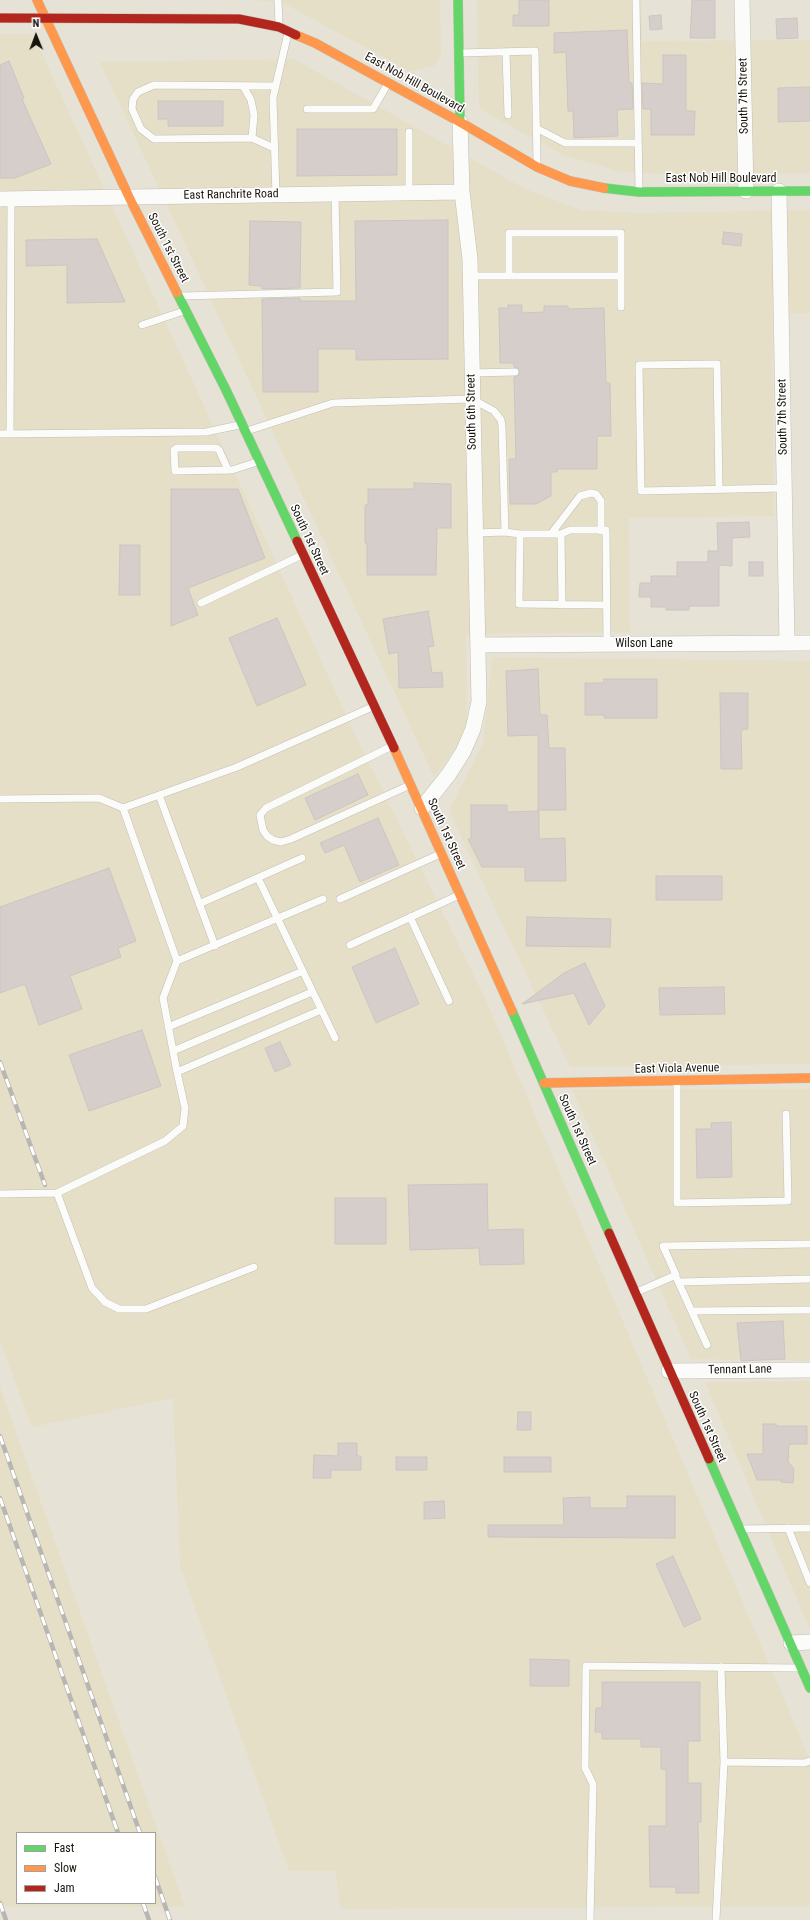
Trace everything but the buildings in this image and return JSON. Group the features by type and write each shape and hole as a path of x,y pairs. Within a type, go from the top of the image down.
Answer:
{"main road":[{"name":"South 1st Street","path":"38,0 129,197 186,310 259,461 422,808 544,1083 669,1372 810,1688"},
{"name":"South 6th Street","path":"458,0 460,122"},
{"name":"East Nob Hill Boulevard","path":"0,18 239,19 279,27 314,43 460,122 537,167 570,181 588,186 639,192 810,191"},
{"name":"East Viola Avenue","path":"544,1083 810,1078"}],"street":[{"name":"South 7th Street","path":"742,0 746,191"},
{"name":"South 6th Street","path":"422,808 449,774 463,752 473,728 479,702 471,373 470,259 462,192 460,122"},
{"name":"South 7th Street","path":"779,191 787,643"},
{"name":"East Ranchrite Road","path":"5,199 462,192"},
{"name":"Wilson Lane","path":"478,646 810,643"},
{"name":"Tennant Lane","path":"669,1372 810,1370"},
{"path":"791,1643 810,1642"}],"lane":[{"path":"278,0 279,27"},
{"path":"636,0 639,192"},
{"path":"276,195 273,98 289,32"},
{"path":"459,53 535,51 537,167"},
{"path":"506,52 508,115"},
{"path":"307,108 372,108 388,83"},
{"path":"274,148 252,138 154,139 141,129 132,109 133,99 138,92 154,85 276,86"},
{"path":"243,86 251,100 254,115 252,138"},
{"path":"536,128 565,143 638,143"},
{"path":"409,132 409,192"},
{"path":"178,296 337,292 335,194"},
{"path":"5,199 10,434"},
{"path":"509,276 509,233 621,233 622,307"},
{"path":"470,276 621,276"},
{"path":"142,325 186,310"},
{"path":"719,489 717,364 639,365 642,491 784,488"},
{"path":"471,373 515,372"},
{"path":"0,434 206,432 243,428 333,403 472,400 494,411 501,420 505,532"},
{"path":"228,470 219,450 216,448 177,448 174,450 175,471 228,470 259,461"},
{"path":"551,534 580,496 591,493 596,494 601,500 601,531"},
{"path":"475,532 561,534 570,530 606,530 606,645"},
{"path":"520,534 519,604 606,605"},
{"path":"561,534 562,604"},
{"path":"201,603 303,554"},
{"path":"0,799 100,798 123,808 236,767 374,706"},
{"path":"392,746 266,808 260,815 263,830 267,836 273,840 281,842 286,841 411,784"},
{"path":"159,795 214,946"},
{"path":"0,1194 57,1193 166,1142 183,1126 185,1108 163,998 177,961 123,808"},
{"path":"340,899 442,853"},
{"path":"199,904 302,858"},
{"path":"258,878 335,1038"},
{"path":"350,945 460,895"},
{"path":"177,961 323,899"},
{"path":"410,917 449,1001"},
{"path":"168,1028 303,972"},
{"path":"173,1051 312,992"},
{"path":"177,1072 321,1010"},
{"path":"677,1081 677,1203 788,1201 786,1114"},
{"path":"57,1193 92,1288 105,1302 119,1309 146,1309 254,1267"},
{"path":"707,1345 663,1246 810,1244"},
{"path":"635,1293 676,1275"},
{"path":"679,1282 810,1279"},
{"path":"692,1311 810,1310"},
{"path":"788,1528 810,1583"},
{"path":"740,1529 810,1528"},
{"path":"590,1920 593,1784 585,1768 586,1666 802,1668"},
{"path":"716,1920 724,1762 721,1667"},
{"path":"724,1762 804,1763 810,1761"}],"shaded area":[{"path":"253,0 440,0 441,56 434,66 409,71 283,3"},
{"path":"477,0 641,0 642,41 810,40 810,173 658,174 621,172 563,155 487,113 479,106"},
{"path":"0,34 33,34 359,743 485,998 810,1760 810,1906 342,1909 339,1903 336,1871 289,1871 180,1566 173,1398 32,1427 0,1341"},
{"path":"294,59 525,189 582,210 639,213 810,210 810,313 772,314 774,516 629,518 630,632 466,634 467,720 462,738 434,777 100,62"},
{"path":"492,657 810,661 810,1064 570,1067 449,811 483,743"},
{"path":"572,1089 810,1089 810,1361 691,1359"},
{"path":"810,1381 810,1630 705,1382"},
{"path":"0,1387 185,1907 0,1906"}],"railway":[{"path":"0,1062 45,1185"},
{"path":"0,1436 140,1832"},
{"path":"0,1498 118,1832"},
{"path":"156,1880 170,1920"},
{"path":"0,1903 6,1920"},
{"path":"143,1904 149,1920"}],"traffic: fast":[{"path":"458,0 460,122"},
{"path":"604,188 639,192 810,191"},
{"path":"177,293 226,390 297,541"},
{"path":"512,1011 609,1233"},
{"path":"709,1459 810,1688"}],"traffic: slow":[{"path":"37,0 129,197 177,293"},
{"path":"296,35 315,43 460,122 537,167 570,181 604,188"},
{"path":"394,748 512,1011"},
{"path":"544,1083 810,1078"}],"traffic: jam":[{"path":"0,18 239,19 279,27 296,35"},
{"path":"297,541 394,748"},
{"path":"609,1233 709,1459"}]}
